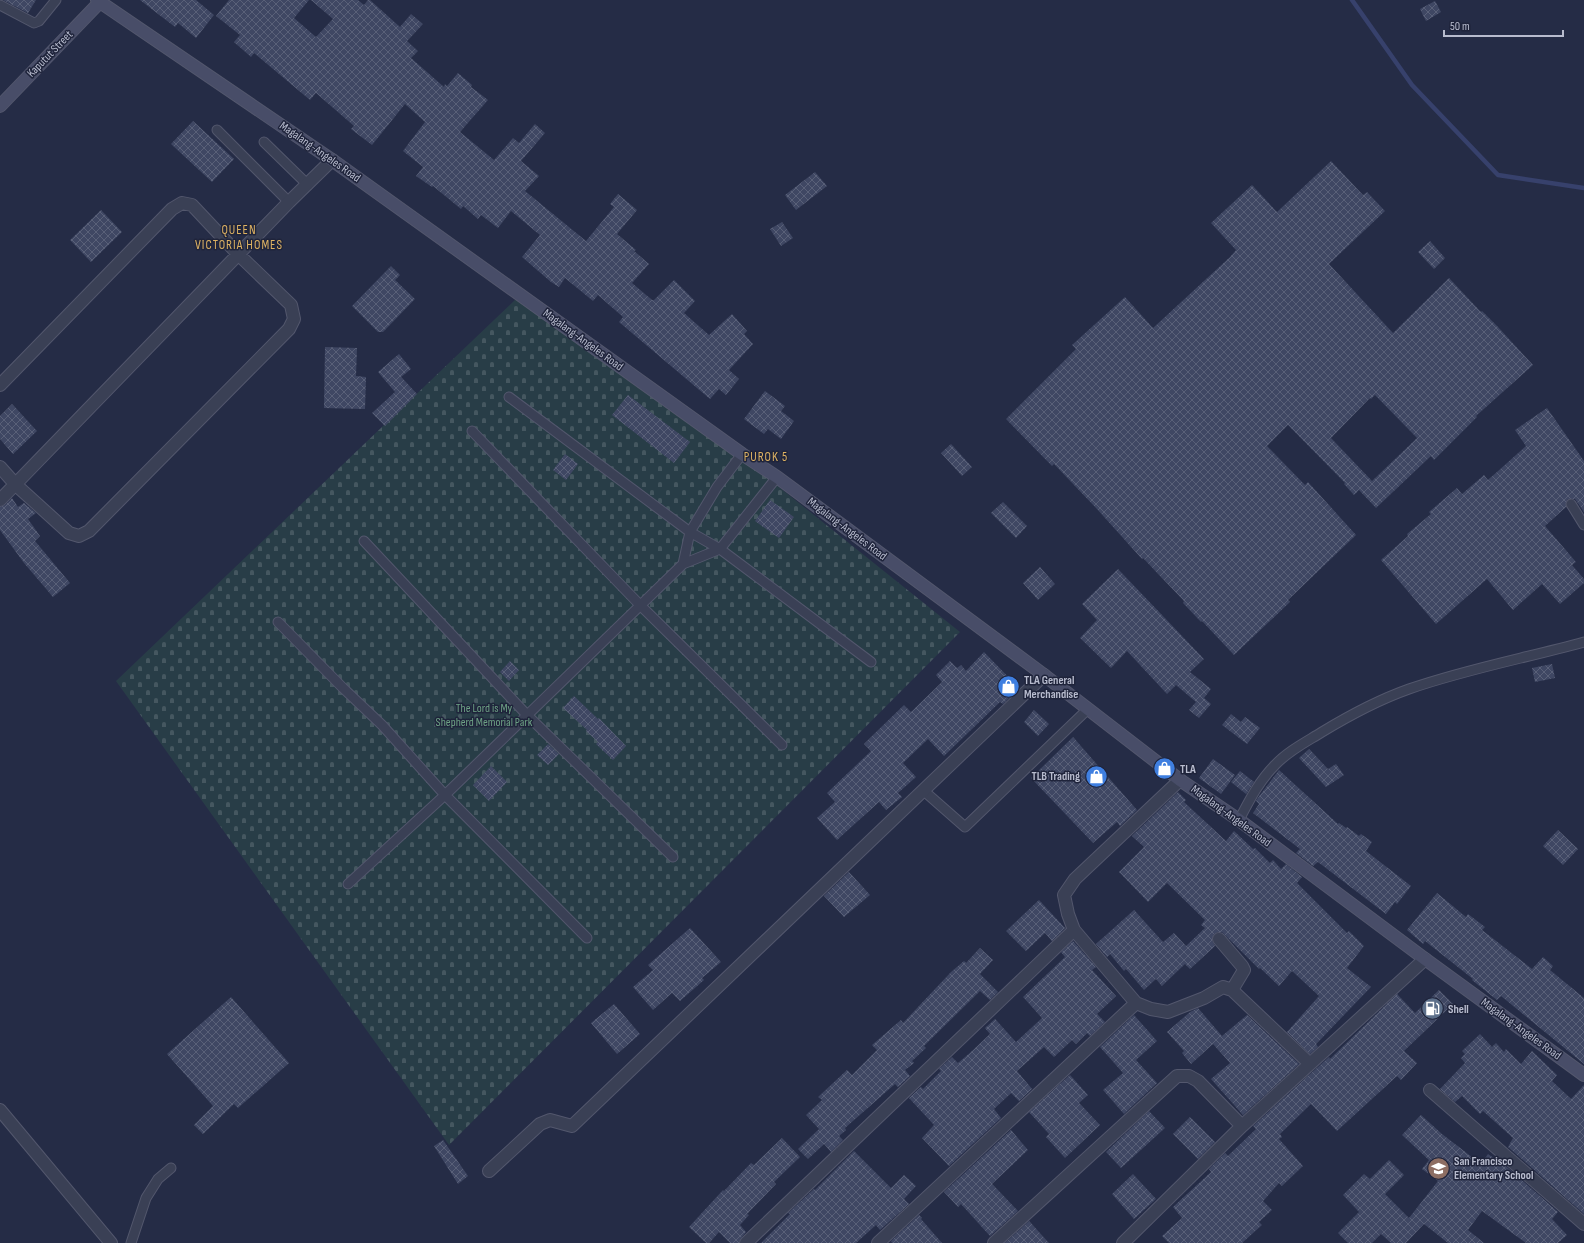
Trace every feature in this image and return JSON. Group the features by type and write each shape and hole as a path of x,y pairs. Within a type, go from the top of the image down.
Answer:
{"main road":[{"name":"Kaputut Street","path":"0,106 98,1"},
{"name":"Magalang-Angeles Road","path":"98,1 332,160 742,454 777,477 1044,675 1180,780 1238,820 1584,1075"}],"street":[{"path":"0,500 332,160"},
{"path":"0,385 172,209 182,203 192,205 239,255 290,305 294,319 289,329 89,531 80,536 69,533 16,485 0,467"},
{"path":"489,1171 540,1124 550,1120 572,1126 1044,675"},
{"path":"1180,780 1075,879 1064,895 1068,914 1074,930 1136,1003 1151,1009 1168,1012 1204,998 1223,987 1232,990 1310,1064"},
{"path":"746,1243 1074,930"},
{"path":"1219,939 1244,970 1232,990"},
{"path":"1123,1243 1242,1126 1425,959"},
{"path":"878,1243 1136,1003"},
{"path":"994,1243 1177,1076 1189,1076 1198,1081 1242,1126"},
{"path":"1430,1090 1584,1224"},
{"path":"0,1110 111,1243"}],"lane":[{"path":"0,5 34,23 40,21 56,0"},
{"path":"217,130 290,202"},
{"path":"264,142 308,185"},
{"path":"509,397 690,532 720,549 871,662"},
{"path":"472,431 640,605 782,745"},
{"path":"683,564 690,532 717,487 742,454"},
{"path":"348,884 444,795 683,564 720,549 777,477"},
{"path":"1571,504 1584,525"},
{"path":"364,541 527,715 674,857"},
{"path":"278,622 343,688 382,724 444,795 587,938"},
{"path":"1238,820 1265,775 1276,764 1287,755 1351,715 1409,689 1504,661 1584,642"},
{"path":"924,791 965,828 1088,709"},
{"path":"131,1243 146,1198 158,1179 171,1168"}],"green space":[{"name":"The Lord is My Shepherd Memorial Park","path":"516,299 734,451 960,632 449,1145 116,681"}],"building":[{"path":"3,0 36,0 28,13"},
{"path":"140,0 196,0 214,15 196,38 178,23 175,27"},
{"path":"229,0 309,0 294,18 316,37 333,19 311,0 358,0 364,5 368,0 370,0 400,27 411,14 423,24 407,41 418,51 411,58 444,87 445,84 447,86 458,73 472,85 471,87 488,100 460,132 494,160 513,138 519,143 535,124 545,133 521,161 539,176 525,191 586,241 614,207 610,204 618,194 637,210 617,234 636,250 634,251 649,264 632,283 652,300 654,300 674,280 695,301 684,313 709,335 732,314 747,331 744,334 753,344 729,370 739,379 726,395 719,389 710,399 619,322 623,317 598,295 593,301 565,278 559,287 551,282 522,257 540,235 511,211 498,228 481,215 478,219 463,206 461,209 433,186 432,187 416,176 423,167 403,151 425,122 405,104 372,145 351,129 354,126 316,93 310,100 254,53 251,57 234,42 240,35 216,16"},
{"path":"1435,1 1441,12 1426,21 1420,9"},
{"path":"193,121 234,159 212,182 171,144"},
{"path":"1331,161 1363,195 1367,192 1385,211 1329,264 1393,333 1449,278 1481,312 1482,311 1498,327 1533,365 1476,416 1477,417 1434,460 1431,456 1376,508 1359,490 1354,495 1344,484 1345,483 1288,425 1267,446 1305,485 1308,482 1356,535 1288,600 1290,602 1234,655 1183,603 1184,601 1143,558 1142,559 1054,464 1052,466 1006,419 1076,349 1072,345 1125,297 1153,328 1230,257 1236,250 1211,223 1252,185 1277,212","holes":["1375,395 1417,438 1372,481 1331,438 1370,398 1371,399"]},
{"path":"815,172 827,186 796,210 785,195"},
{"path":"101,210 122,232 91,262 70,240"},
{"path":"782,222 793,238 781,246 770,229"},
{"path":"1430,241 1445,258 1434,269 1418,252"},
{"path":"391,266 400,275 395,280 415,299 383,332 378,332 352,306"},
{"path":"325,347 357,348 356,376 366,377 365,409 324,408"},
{"path":"399,354 411,369 401,377 417,394 385,426 372,413 395,392 378,372"},
{"path":"765,391 785,406 781,411 794,421 781,439 768,429 764,434 744,419"},
{"path":"628,395 690,442 674,463 612,415"},
{"path":"12,404 37,431 13,454 0,439 0,416"},
{"path":"1547,408 1584,461 1584,512 1575,499 1568,499 1566,502 1566,507 1545,526 1576,562 1572,565 1584,579 1584,583 1560,604 1542,584 1513,610 1487,579 1436,624 1381,560 1408,536 1407,534 1431,514 1429,512 1457,488 1462,494 1484,475 1488,480 1526,446 1515,430"},
{"path":"951,444 972,467 962,476 941,453"},
{"path":"565,454 578,464 566,480 553,470"},
{"path":"12,498 18,507 24,503 36,513 28,519 40,536 35,541 70,583 53,597 24,563 0,530 0,507 5,505"},
{"path":"770,500 794,517 779,538 755,521"},
{"path":"1003,502 1027,526 1016,538 991,513"},
{"path":"1040,567 1055,584 1038,600 1023,583"},
{"path":"1118,569 1204,659 1190,672 1211,689 1204,698 1211,704 1199,718 1189,710 1196,702 1176,685 1167,694 1127,651 1111,668 1080,638 1097,620 1082,604"},
{"path":"984,652 1019,688 1003,704 1000,702 944,756 928,739 903,763 916,777 898,793 902,797 886,810 879,802 837,840 817,818 835,802 827,793 871,751 864,744 904,705 911,712 942,682 936,675 950,661 957,668 961,665 966,671"},
{"path":"510,661 519,670 509,681 500,672"},
{"path":"1552,664 1555,678 1535,682 1532,668"},
{"path":"574,696 598,719 599,718 626,746 613,760 596,744 598,742 586,731 587,730 563,708"},
{"path":"1034,710 1049,724 1038,736 1024,722"},
{"path":"1231,714 1241,722 1245,717 1260,728 1247,744 1222,725"},
{"path":"1073,737 1137,810 1120,826 1117,822 1093,843 1031,778"},
{"path":"548,744 559,754 548,765 537,755"},
{"path":"1309,749 1328,769 1336,764 1344,775 1326,787 1299,758"},
{"path":"1213,759 1235,775 1221,794 1199,778"},
{"path":"491,766 507,782 489,801 473,785"},
{"path":"1279,770 1338,824 1339,823 1346,828 1347,827 1359,836 1361,834 1372,842 1366,851 1411,886 1397,904 1395,902 1386,914 1318,862 1313,866 1296,853 1300,849 1253,813 1259,804 1256,801"},
{"path":"1240,771 1254,782 1246,794 1231,782"},
{"path":"1178,792 1186,800 1184,802 1226,841 1234,831 1253,849 1255,848 1270,863 1273,860 1281,869 1286,864 1302,877 1297,883 1347,933 1349,931 1364,946 1347,968 1371,987 1316,1044 1318,1047 1310,1054 1287,1032 1319,996 1292,971 1279,986 1260,968 1259,969 1222,932 1214,934 1212,940 1215,946 1190,969 1185,964 1162,986 1156,979 1144,990 1126,969 1124,971 1110,954 1107,957 1096,944 1134,910 1163,942 1174,933 1186,946 1205,928 1201,925 1205,920 1167,883 1148,902 1119,872 1144,847 1132,836"},
{"path":"1558,830 1578,849 1563,865 1543,846"},
{"path":"849,872 870,895 844,917 824,896"},
{"path":"1437,893 1466,917 1468,914 1485,927 1482,930 1532,969 1543,957 1553,966 1550,970 1584,998 1584,1064 1501,996 1497,1000 1425,941 1423,944 1407,930"},
{"path":"1039,900 1065,928 1052,941 1045,933 1026,951 1006,931"},
{"path":"690,928 721,962 702,978 704,980 680,1001 672,993 653,1010 633,987 653,970 648,965"},
{"path":"1073,941 1096,967 1092,970 1116,996 1097,1014 1105,1022 1090,1036 1087,1033 1076,1044 1072,1040 1054,1057 1044,1047 1017,1071 1032,1089 1019,1101 1011,1093 994,1109 1001,1118 949,1166 922,1138 934,1125 909,1098 921,1087 923,1089 941,1071 939,1069 952,1057 958,1063 972,1051 990,1034 985,1028 995,1019 1016,1042 1042,1018 1023,997 1065,957 1061,952"},
{"path":"980,948 993,960 980,974 998,992 990,1000 980,991 924,1046 926,1048 912,1061 914,1063 905,1070 910,1076 898,1087 895,1084 845,1128 846,1130 839,1136 843,1140 831,1152 824,1144 808,1159 798,1149 819,1129 806,1115 822,1100 818,1097 847,1070 852,1075 877,1050 872,1045 901,1020 903,1023 951,972 964,961 966,963"},
{"path":"1439,990 1453,1004 1404,1051 1417,1063 1401,1080 1397,1076 1337,1131 1311,1104 1280,1134 1282,1137 1279,1139 1303,1166 1282,1186 1279,1183 1263,1201 1272,1210 1259,1222 1262,1225 1242,1243 1169,1243 1162,1236 1182,1218 1173,1207 1211,1172 1209,1169 1225,1153 1228,1156 1256,1129 1253,1126 1329,1057 1330,1059 1397,994 1415,1013"},
{"path":"231,997 289,1063 238,1108 234,1104 203,1134 194,1125 213,1106 167,1054"},
{"path":"614,1004 640,1034 617,1054 591,1023"},
{"path":"1198,1008 1222,1036 1247,1015 1299,1064 1243,1115 1211,1079 1230,1063 1213,1044 1191,1064 1182,1053 1184,1051 1167,1032 1190,1012"},
{"path":"1134,1015 1157,1041 1136,1060 1157,1083 1124,1114 1103,1090 1123,1073 1100,1047"},
{"path":"1480,1034 1492,1047 1496,1043 1504,1052 1506,1049 1521,1064 1532,1051 1557,1075 1552,1081 1571,1099 1584,1085 1584,1214 1508,1147 1513,1138 1483,1111 1480,1114 1462,1096 1455,1102 1440,1089 1465,1063 1461,1058 1465,1054 1462,1051"},
{"path":"1070,1075 1088,1095 1079,1103 1100,1125 1065,1158 1046,1137 1049,1134 1029,1112"},
{"path":"1149,1111 1165,1128 1121,1168 1106,1152"},
{"name":"San Francisco Elementary School","path":"1421,1115 1442,1134 1481,1164 1488,1154 1499,1162 1500,1161 1558,1212 1552,1219 1567,1235 1558,1243 1526,1243 1482,1211 1468,1230 1484,1243 1448,1243 1424,1224 1406,1243 1391,1243 1381,1234 1372,1243 1348,1243 1338,1233 1359,1212 1343,1195 1364,1174 1370,1179 1389,1160 1404,1175 1385,1194 1409,1218 1438,1181 1422,1169 1429,1160 1402,1135"},
{"path":"1190,1117 1215,1142 1198,1159 1173,1134"},
{"path":"1011,1130 1028,1150 992,1184 1018,1211 990,1236 961,1204 958,1207 944,1192"},
{"path":"782,1138 800,1157 774,1182 776,1184 747,1214 749,1215 740,1225 746,1232 739,1243 730,1243 719,1232 709,1243 706,1243 689,1227 723,1190 724,1191 751,1163 754,1165"},
{"path":"443,1140 468,1176 458,1184 434,1146"},
{"path":"854,1151 891,1188 904,1175 916,1186 904,1199 909,1204 880,1230 876,1225 856,1243 761,1243 790,1214 788,1213 814,1189 815,1190"},
{"path":"1133,1174 1156,1199 1134,1219 1112,1194"},
{"path":"919,1215 942,1243 892,1243 891,1241"},
{"path":"1029,1221 1049,1243 1005,1243"}],"waterway":[{"path":"1352,0 1412,85 1498,175 1584,188"}],"place":[{"name":"TLA General Merchandise","path":"1008,687"},
{"name":"TLA","path":"1165,769"},
{"name":"TLB Trading","path":"1096,776"},
{"name":"Shell","path":"1433,1009"},
{"name":"San Francisco Elementary School","path":"1439,1168"}],"district":[{"name":"QUEEN VICTORIA HOMES","path":"239,238"},
{"name":"PUROK 5","path":"766,457"}]}
